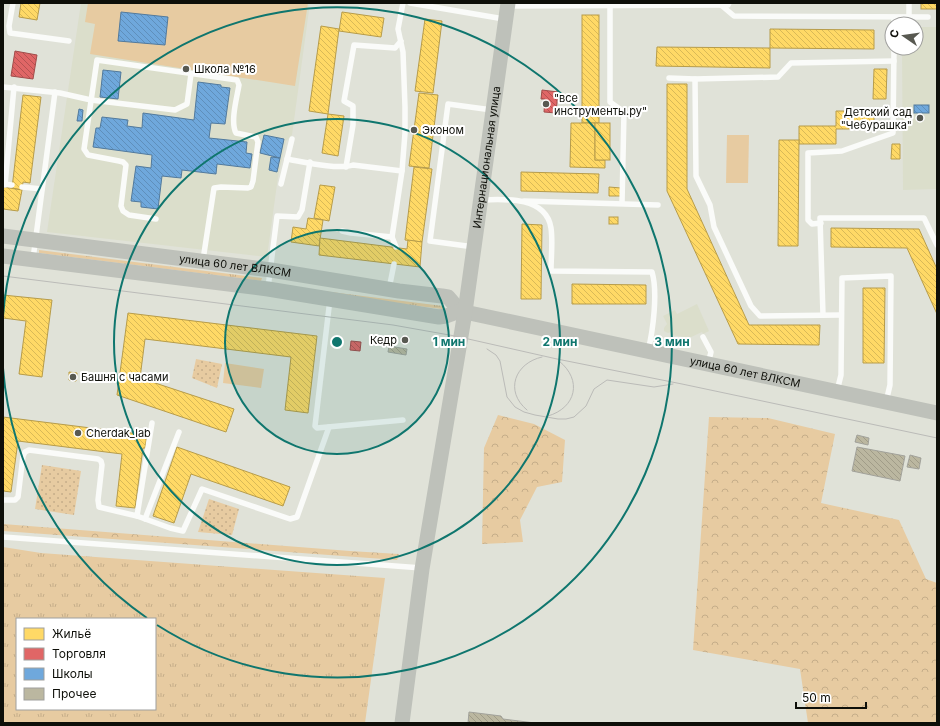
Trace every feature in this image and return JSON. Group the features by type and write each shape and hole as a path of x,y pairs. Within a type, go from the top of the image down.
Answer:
{"street":[{"name":"Интернациональная улица","path":"402,723 422,568 474,247 508,9"},
{"name":"улица 60 лет ВЛКСМ","path":"3,236 271,270 448,297 463,312"},
{"name":"улица 60 лет ВЛКСМ","path":"3,256 268,288 439,317 463,312 937,413"}],"lane":[{"path":"10,33 9,26 13,3"},
{"path":"396,247 392,237 402,171 405,107 403,52 398,29 403,3"},
{"path":"410,3 508,9 659,4 728,5 728,3"},
{"path":"909,3 909,16"},
{"path":"610,5 610,102 624,112 622,202"},
{"path":"722,5 734,16 884,18"},
{"path":"3,33 69,41"},
{"path":"346,167 354,116 353,106 344,101 354,45 395,48 401,41"},
{"path":"820,223 812,224 808,220 808,154 842,151 893,133 894,56"},
{"path":"156,219 129,215 123,211 121,206 126,165 119,161 88,155 84,148 97,60 237,80 239,84 233,122 234,129 236,133 256,137 258,142 253,181 251,187 243,189 221,187 214,188 203,261"},
{"path":"669,78 695,79 778,76 791,64 894,61"},
{"path":"3,87 55,92 91,100 175,110 186,104 191,74"},
{"path":"695,79 696,176 710,205 714,227 751,306 760,316 841,315"},
{"path":"12,185 4,184 14,87"},
{"path":"33,260 55,92"},
{"path":"474,247 430,241 448,104 494,110"},
{"path":"281,184 292,139"},
{"path":"287,159 346,167 353,165 402,171"},
{"path":"268,288 277,216 298,217 302,210 310,162"},
{"path":"22,187 42,189"},
{"path":"481,200 622,202 658,205"},
{"path":"521,201 538,208 546,216 549,222 551,227 551,271 652,272 656,283 652,334 648,351"},
{"path":"823,315 820,218 924,218 937,245"},
{"path":"342,230 351,233 392,237"},
{"path":"389,289 394,264"},
{"path":"837,391 841,375 842,278 891,276 890,385 886,402"},
{"path":"330,299 314,423 315,426 317,428 402,420"},
{"path":"702,337 711,352 708,364"},
{"path":"138,516 152,423"},
{"path":"3,500 12,501 18,497 23,456 25,452 29,450 98,459 101,461 102,465 98,500 99,507 138,516 183,531 202,489 290,519 294,519 297,517 329,427"},
{"path":"145,519 179,432"},
{"path":"3,537 422,568"}],"shaded area":[{"name":"Школа №16","path":"81,3 310,3 292,135 286,141 278,177 267,257 47,232"},
{"name":"Детский сад \"Чебурашка\"","path":"924,27 937,27 937,189 903,190 902,56 924,56"},
{"path":"697,304 709,331 703,334 702,332 689,338 672,335 671,332 668,333 664,331 667,324 663,316 675,310 677,314"}],"green space":[{"path":"88,3 308,3 295,86 90,54 95,24 85,22"},
{"path":"727,135 749,135 748,183 726,183"},
{"path":"39,250 262,278 261,281 39,253"},
{"path":"275,285 444,307 442,309 274,288"},
{"path":"196,359 222,364 217,388 192,378"},
{"path":"225,363 264,369 261,388 223,383"},
{"path":"498,415 534,424 565,440 562,482 537,487 520,520 523,542 482,544 484,448"},
{"path":"709,417 768,418 835,434 821,503 899,520 926,579 937,583 937,723 808,723 800,669 693,650"},
{"path":"42,465 81,471 74,515 35,509"},
{"path":"209,499 239,509 232,535 198,532"},
{"path":"3,524 399,554 397,560 3,531"},
{"path":"3,547 41,553 385,578 365,723 3,723"}],"building: Жильё":[{"path":"21,3 40,3 37,20 19,17"},
{"path":"921,3 937,3 937,9 921,9"},
{"path":"342,12 384,18 381,37 339,31"},
{"path":"582,15 599,15 599,123 582,123"},
{"path":"425,19 442,21 433,93 415,91"},
{"path":"321,26 339,29 328,114 309,111"},
{"path":"770,29 874,30 874,49 770,48"},
{"path":"657,47 770,48 770,68 656,66"},
{"path":"874,69 887,69 886,99 873,99"},
{"path":"667,84 687,84 687,189 749,325 820,325 819,345 738,344 667,191"},
{"path":"419,93 438,95 429,168 409,166"},
{"path":"23,95 41,97 30,183 23,182 22,190 12,188"},
{"path":"836,111 874,111 874,129 836,129 836,144 799,144 799,126 836,126"},
{"path":"328,114 344,116 338,156 322,153"},
{"path":"571,123 595,123 595,160 605,160 605,168 570,167"},
{"path":"595,123 610,123 610,160 595,160"},
{"path":"779,140 799,140 798,246 778,246"},
{"path":"892,144 900,144 900,159 891,159"},
{"path":"414,167 432,169 422,242 405,240"},
{"path":"521,172 599,174 598,193 521,191"},
{"path":"320,185 335,187 329,221 314,218"},
{"path":"3,187 22,190 18,211 3,209"},
{"path":"609,187 621,188 621,196 609,196"},
{"path":"609,217 618,217 618,224 609,224"},
{"path":"308,218 323,220 319,246 291,242 293,227 306,229"},
{"path":"522,224 542,225 541,299 521,299"},
{"path":"831,228 919,229 937,269 937,314 907,248 831,247"},
{"path":"320,238 407,249 408,240 422,242 420,267 319,255"},
{"path":"572,284 646,285 646,304 572,304"},
{"path":"863,288 885,288 884,363 863,363"},
{"path":"3,295 52,300 42,377 19,374 26,321 3,318"},
{"path":"128,313 317,336 308,413 285,410 291,357 145,339 140,378 234,409 226,432 117,395"},
{"name":"Башня с часами","path":"69,372 77,373 76,381 69,380"},
{"path":"3,417 147,435 145,448 143,448 135,508 116,506 122,454 18,441 11,492 3,491"},
{"path":"177,447 290,487 283,506 191,474 174,523 153,516"}],"building: Торговля":[{"path":"15,51 37,55 33,79 11,76"},
{"path":"542,90 558,92 556,113 544,112 545,99 541,99"},
{"path":"351,341 361,342 360,351 350,350"}],"building: Школы":[{"path":"121,12 168,17 165,45 118,41"},
{"path":"103,70 121,72 118,99 100,97"},
{"name":"Школа №16","path":"198,82 221,85 221,87 230,88 225,124 211,123 209,138 247,142 246,153 252,154 250,168 217,164 216,174 182,170 181,178 162,176 158,209 141,207 141,202 131,201 136,166 151,168 152,155 93,147 96,128 100,128 102,117 128,120 127,126 142,128 143,113 194,120"},
{"path":"914,105 929,105 929,113 914,113"},
{"path":"79,109 83,110 82,121 77,121"},
{"path":"264,135 284,139 280,158 260,153"},
{"path":"271,157 280,158 277,172 269,170"}],"building: Прочее":[{"path":"389,346 407,349 406,355 388,352"},
{"path":"857,435 869,438 868,445 855,442"},
{"path":"857,447 905,456 900,481 852,471"},
{"path":"910,455 921,458 919,469 907,467"},
{"path":"469,712 501,716 503,719 535,723 468,723"}],"tram line":[{"path":"3,276 393,325 455,336 557,359 937,438"},
{"path":"487,349 496,355 500,361 507,397 515,407 524,412 535,415 558,419 574,417 586,406 594,389 607,380 654,387 673,384"},
{"path":"527,410 520,403 516,395 516,379 519,371 525,365 542,357"},
{"path":"548,416 565,407 573,393 571,376 567,368 559,361"}],"place":[{"name":"Школа №16","path":"186,69"},
{"name":"\"все инструменты.ру\"","path":"546,104"},
{"name":"Детский сад \"Чебурашка\"","path":"920,118"},
{"name":"Эконом","path":"414,130"},
{"name":"Кедр","path":"405,340"},
{"name":"Башня с часами","path":"73,377"},
{"name":"Cherdak_lab","path":"78,433"}]}
